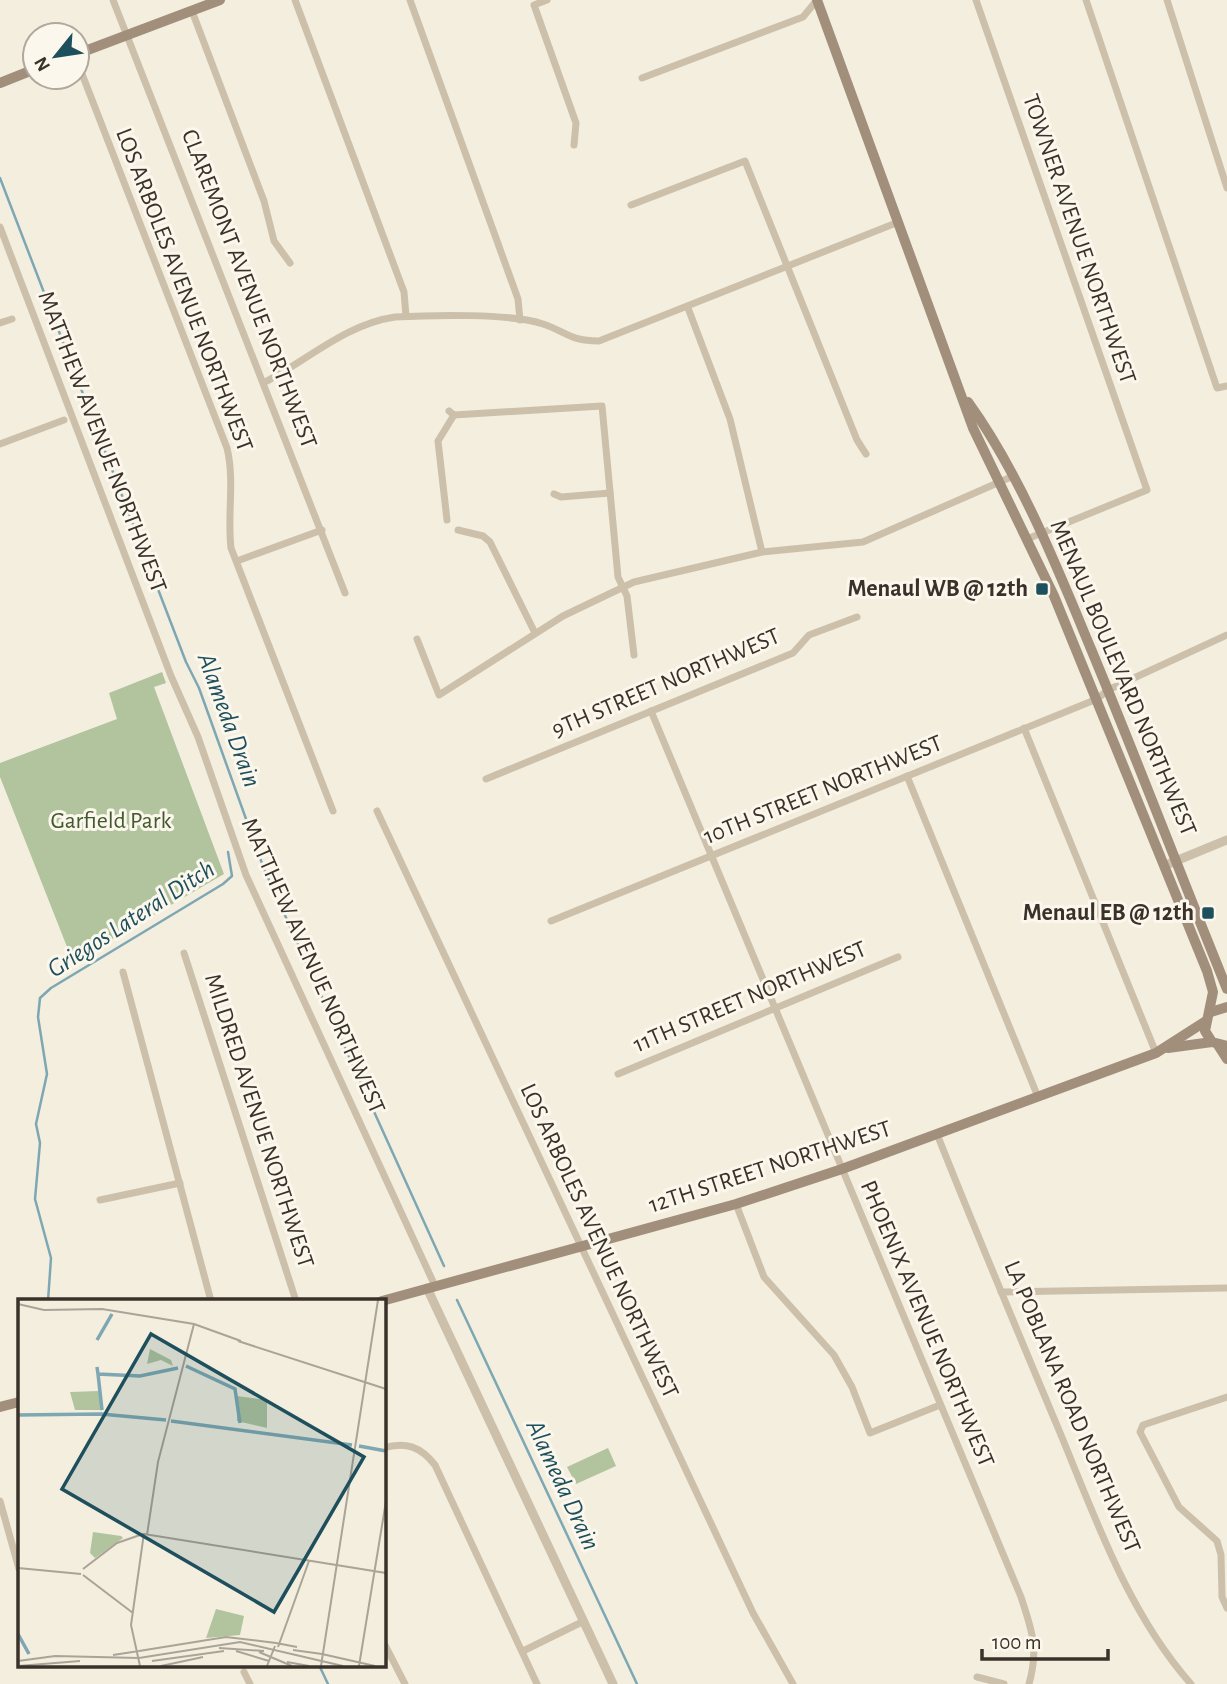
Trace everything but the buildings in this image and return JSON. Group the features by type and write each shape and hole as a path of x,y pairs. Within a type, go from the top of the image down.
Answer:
{"main road":[{"path":"91,49 220,0"},
{"name":"MENAUL BOULEVARD NORTHWEST","path":"817,0 896,223 973,428 1027,539 1166,864 1211,982 1205,1031 1219,1045 1227,1059"},
{"path":"0,83 21,75"},
{"name":"MENAUL BOULEVARD NORTHWEST","path":"962,393 983,423 1040,534 1178,860 1227,989"},
{"name":"12TH STREET NORTHWEST","path":"385,1300 736,1204 842,1169 1160,1051 1227,1007"},
{"name":"12TH STREET NORTHWEST","path":"1160,1051 1219,1045"},
{"path":"0,1407 18,1402"}],"street":[{"name":"CLAREMONT AVENUE NORTHWEST","path":"113,0 129,34 345,593"},
{"path":"295,0 404,292 406,316"},
{"path":"410,0 513,286 520,320"},
{"path":"547,0 534,5 576,124 574,145"},
{"path":"642,78 803,17 817,0"},
{"name":"TOWNER AVENUE NORTHWEST","path":"976,0 1146,491 1040,534"},
{"path":"1086,0 1217,388 1227,386"},
{"path":"1167,0 1227,188"},
{"path":"192,11 264,201 274,241 290,263"},
{"name":"LOS ARBOLES AVENUE NORTHWEST","path":"89,91 227,448 232,466 229,530 237,561 333,811"},
{"path":"631,205 745,161 857,440 866,454"},
{"path":"265,382 367,324 406,316 520,320 543,324 568,338 599,341 688,308 896,223"},
{"name":"MATTHEW AVENUE NORTHWEST","path":"0,227 171,676 198,737 246,876 613,1684"},
{"path":"688,308 730,419 762,552"},
{"path":"0,323 12,319"},
{"path":"447,520 438,441 451,413 602,406 618,577 627,596 634,655"},
{"path":"0,444 64,420"},
{"path":"417,639 439,695 535,633 622,586 762,552 863,542 1011,477"},
{"path":"554,494 561,497 610,492"},
{"path":"237,561 322,530"},
{"path":"458,530 483,536 490,542 535,633"},
{"path":"1027,539 1040,534"},
{"name":"9TH STREET NORTHWEST","path":"486,779 793,653 809,635 857,617"},
{"name":"10TH STREET NORTHWEST","path":"551,921 1097,699 1108,690 1227,635"},
{"name":"PHOENIX AVENUE NORTHWEST","path":"650,712 1034,1634 1036,1659 1029,1684"},
{"path":"1024,728 1160,1051"},
{"path":"907,776 1038,1097"},
{"name":"LOS ARBOLES AVENUE NORTHWEST","path":"377,811 766,1640 793,1684"},
{"path":"1166,864 1227,840"},
{"name":"MILDRED AVENUE NORTHWEST","path":"184,953 295,1299"},
{"name":"11TH STREET NORTHWEST","path":"618,1074 898,957"},
{"path":"123,972 210,1299"},
{"name":"LA POBLANA ROAD NORTHWEST","path":"937,1134 1001,1292 1124,1578 1162,1649 1191,1684"},
{"path":"100,1200 180,1183"},
{"path":"736,1204 764,1277 834,1355 852,1387 870,1433 940,1405"},
{"path":"1001,1292 1227,1288"},
{"path":"1227,1397 1143,1425 1140,1432 1179,1507 1217,1541 1222,1555 1222,1597 1227,1608"},
{"path":"385,1448 410,1444 425,1452 435,1465 537,1684"},
{"path":"0,1501 18,1565"},
{"path":"523,1651 584,1621"},
{"path":"385,1646 405,1684"},
{"path":"244,1672 250,1684"},
{"path":"977,1677 1004,1684"}],"green space":[{"name":"Garfield Park","path":"162,672 166,683 154,687 224,874 73,962 0,777 0,763 117,719 109,693"},
{"path":"608,1448 616,1466 576,1484 567,1467"}],"waterway":[{"name":"Alameda Drain","path":"0,178 186,662 199,688 264,869 444,1266"},
{"name":"Griegos Lateral Ditch","path":"48,1299 51,1258 35,1199 40,1143 36,1124 47,1074 38,1017 40,998 51,988 223,884 232,876 228,852"},
{"name":"Alameda Drain","path":"457,1300 637,1684"},
{"name":"Griegos Lateral Ditch","path":"319,1666 328,1684"}],"place":[{"name":"Menaul WB @ 12th","path":"1042,589"},
{"name":"Menaul EB @ 12th","path":"1208,913"}]}
